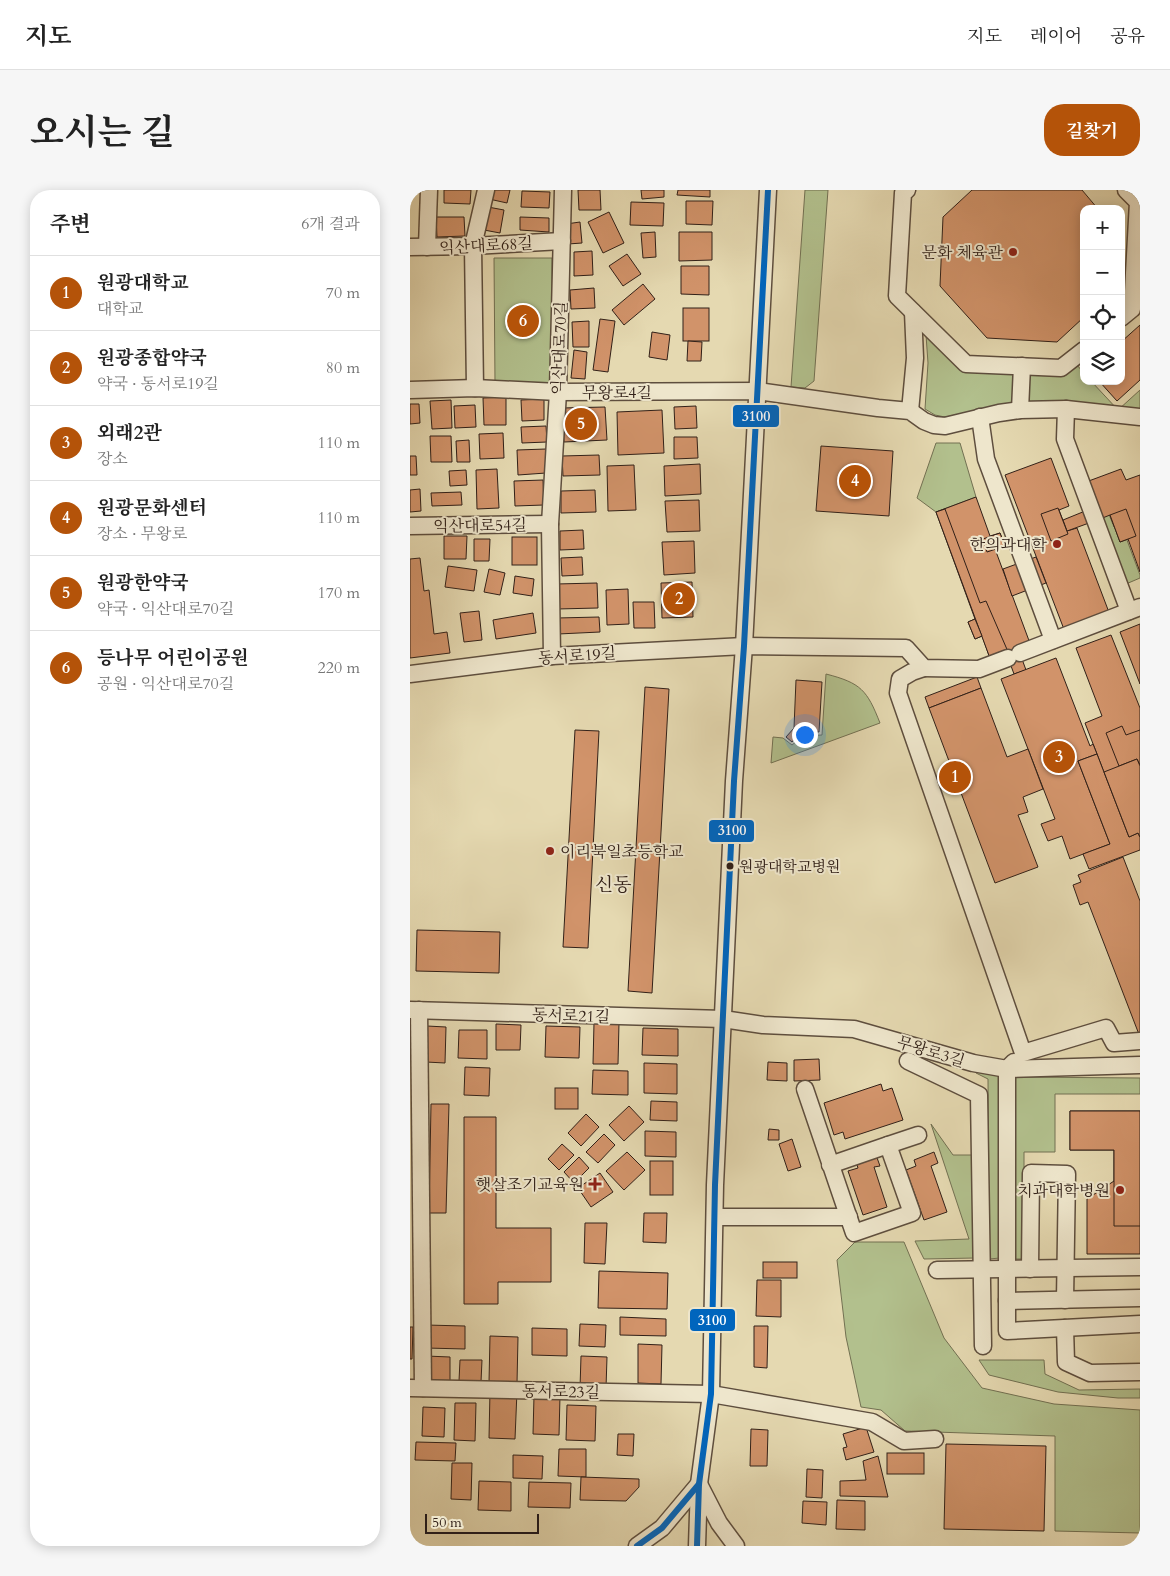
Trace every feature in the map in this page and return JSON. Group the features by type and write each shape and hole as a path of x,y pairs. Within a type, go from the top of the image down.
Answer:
{"street":[{"path":"427,247 429,190"},
{"path":"475,388 473,246 486,190"},
{"name":"익산대로70길","path":"552,656 550,524 558,392 563,190"},
{"path":"697,1546 699,1484 711,1394 714,1217 734,781 744,646 768,190"},
{"path":"907,190 903,193 897,296 966,364 1061,368 1080,353"},
{"path":"1125,315 1132,309 1138,202 1126,190"},
{"name":"익산대로68길","path":"410,247 562,241"},
{"path":"913,312 915,358 910,410 924,421 934,425 945,426 1020,410 1066,409 1140,417"},
{"path":"1020,410 1022,366"},
{"name":"무왕로4길","path":"410,390 475,388 558,392 758,391 878,408 910,410"},
{"path":"1023,1053 898,693 900,679 912,672 924,668 979,669 1135,609 1065,439 1066,409"},
{"path":"980,417 986,459 1052,640"},
{"name":"익산대로54길","path":"410,526 550,524"},
{"name":"동서로19길","path":"410,674 552,656 744,646 906,648 924,668"},
{"name":"동서로21길","path":"416,1388 414,1010 723,1019"},
{"name":"무왕로3길","path":"723,1019 763,1025 854,1029 973,1063 1007,1069 1140,1065"},
{"path":"1140,1041 1114,1042 1106,1028 1023,1053 1007,1069 1007,1331 1140,1324"},
{"path":"908,1061 979,1095 983,1346"},
{"path":"957,1085 973,1063"},
{"path":"805,1089 854,1233 912,1214 888,1145"},
{"path":"830,1165 918,1135"},
{"path":"1030,1269 1031,1174 1067,1174 1065,1300"},
{"path":"714,1217 849,1217"},
{"path":"937,1270 1140,1268"},
{"path":"1007,1301 1140,1298"},
{"path":"1065,1328 1066,1362 1090,1373 1140,1372"},
{"name":"동서로23길","path":"416,1388 711,1394 872,1422 904,1441 935,1439"},
{"path":"637,1546 662,1528 699,1484"},
{"path":"699,1484 719,1523 736,1546"}],"green space":[{"path":"805,190 828,190 814,381 805,388 791,387"},
{"path":"494,258 552,258 552,383 495,383"},
{"path":"926,335 962,370 1014,373 1012,404 945,417 935,415 925,409 928,363"},
{"path":"1076,364 1080,368 1080,385 1095,385 1118,410 1140,390 1140,413 1027,404 1028,373"},
{"path":"936,443 960,443 976,497 936,512 917,498"},
{"path":"1106,507 1114,527 1121,524 1140,575 1140,578 1126,584 1098,511"},
{"path":"826,674 838,677 861,689 871,703 880,723 771,763 773,737 783,738 792,745 803,736 822,735"},
{"path":"978,1066 999,1074 1000,1258 989,1259 988,1079 976,1073"},
{"path":"1012,1077 1140,1078 1140,1094 1055,1094 1055,1152 1024,1152 1024,1259 1012,1259"},
{"path":"931,1124 953,1155 975,1155 975,1258 924,1259 915,1241 969,1239"},
{"path":"855,1242 904,1242 944,1338 982,1388 1054,1404 1140,1410 1140,1533 1055,1531 1055,1436 905,1431 881,1410 861,1407 846,1337 837,1260"},
{"path":"979,1360 1044,1360 1045,1374 1079,1390 1140,1389 1140,1398 1118,1398 1058,1392 989,1375"}],"building":[{"path":"444,190 471,190 470,204 444,203"},
{"path":"491,190 510,190 507,203 489,199"},
{"path":"578,190 600,190 601,210 579,210"},
{"path":"641,190 664,190 664,197 642,199"},
{"path":"678,190 710,190 710,197 677,195"},
{"name":"문화 체육관","path":"972,190 1082,190 1095,205 1080,205 1080,321 1057,342 987,338 940,286 943,217"},
{"path":"522,191 550,192 549,208 521,207"},
{"path":"686,201 713,201 712,225 686,224"},
{"path":"631,202 664,203 663,226 630,225"},
{"path":"488,207 504,210 500,233 484,230"},
{"path":"609,212 624,243 603,253 588,222"},
{"path":"436,217 464,217 465,236 437,237"},
{"path":"520,217 549,218 549,232 520,230"},
{"path":"580,222 582,243 568,244 566,224"},
{"path":"655,232 656,257 643,258 641,233"},
{"path":"679,232 712,232 712,260 679,261"},
{"path":"592,251 593,275 574,276 574,252"},
{"path":"627,254 641,274 623,286 609,266"},
{"path":"681,266 709,266 709,295 681,294"},
{"path":"643,284 655,299 624,325 612,310"},
{"path":"594,288 595,308 571,309 570,290"},
{"path":"683,308 709,308 709,341 683,341"},
{"path":"600,319 615,321 608,372 593,370"},
{"path":"589,321 589,347 573,347 572,322"},
{"path":"1140,325 1140,380 1117,401 1103,385 1125,385 1125,338"},
{"path":"652,332 670,335 667,360 649,357"},
{"path":"688,341 702,342 701,361 687,361"},
{"path":"574,350 587,352 585,379 571,378"},
{"path":"506,397 506,425 484,425 483,398"},
{"path":"544,399 544,420 522,421 521,400"},
{"path":"451,400 452,428 432,429 430,401"},
{"path":"410,404 419,404 420,423 410,424"},
{"path":"475,405 476,427 455,428 454,406"},
{"path":"696,406 697,428 675,429 674,407"},
{"path":"605,407 607,440 564,442 562,408"},
{"path":"662,410 664,453 618,455 617,412"},
{"path":"546,426 547,442 522,443 521,427"},
{"path":"503,433 504,458 480,459 479,434"},
{"path":"430,436 451,436 452,462 431,462"},
{"path":"674,437 697,437 698,458 674,459"},
{"path":"469,440 470,462 457,462 456,441"},
{"path":"821,446 893,451 889,516 816,511"},
{"path":"546,449 546,473 518,475 517,450"},
{"path":"599,455 600,475 563,476 562,456"},
{"path":"410,456 416,456 417,475 410,475"},
{"name":"한의과대학","path":"1051,458 1069,506 1059,510 1067,531 1077,528 1110,615 1065,632 1005,475"},
{"path":"700,464 701,494 665,496 664,466"},
{"path":"634,465 636,510 608,511 607,466"},
{"path":"497,469 499,508 477,509 476,470"},
{"path":"1121,469 1126,480 1140,475 1140,572 1128,539 1120,542 1110,515 1100,519 1086,482"},
{"path":"466,470 467,485 450,486 449,471"},
{"path":"543,480 544,505 515,506 514,481"},
{"path":"420,489 421,511 410,512 410,490"},
{"path":"595,490 596,512 561,513 561,491"},
{"path":"461,492 462,505 432,506 431,493"},
{"path":"976,497 990,536 1000,533 1005,546 995,549 1031,646 991,661 982,636 975,639 968,622 975,619 936,512"},
{"path":"699,500 700,531 667,532 665,501"},
{"path":"1095,507 1100,519 1067,531 1063,520"},
{"path":"1058,508 1068,534 1051,541 1041,514"},
{"path":"945,509 980,603 986,601 1009,654 991,661 936,512"},
{"path":"1126,509 1136,536 1120,542 1110,515"},
{"path":"583,530 584,549 560,550 560,531"},
{"path":"1000,533 1005,546 987,552 983,539"},
{"path":"444,536 467,536 466,559 444,559"},
{"path":"512,537 537,537 537,565 512,565"},
{"path":"474,539 490,539 489,561 474,561"},
{"path":"694,541 695,573 664,575 662,542"},
{"path":"582,557 583,575 562,576 561,558"},
{"path":"1036,557 1046,583 1012,596 1003,569"},
{"path":"420,558 424,591 429,590 434,634 447,632 450,653 410,658 410,559"},
{"path":"448,566 477,570 474,591 445,587"},
{"path":"489,569 505,573 500,595 484,592"},
{"path":"515,576 534,579 532,596 513,593"},
{"path":"692,582 693,617 662,618 661,583"},
{"path":"597,583 598,608 557,609 556,584"},
{"path":"628,589 629,624 607,625 606,590"},
{"path":"633,602 654,602 655,628 634,628"},
{"path":"479,611 482,640 464,642 460,613"},
{"path":"533,613 536,633 496,639 493,620"},
{"path":"599,617 600,632 558,634 557,618"},
{"path":"975,619 982,636 975,639 968,622"},
{"path":"1140,624 1140,684 1120,632"},
{"path":"1111,635 1140,708 1140,837 1138,833 1129,837 1085,723 1102,716 1076,648"},
{"path":"1019,651 1026,670 1014,674 1007,655"},
{"path":"1056,658 1090,746 1093,744 1097,754 1078,761 1110,844 1070,859 1062,836 1048,841 1041,824 1055,819 1001,679"},
{"path":"977,677 981,688 929,708 925,697"},
{"path":"796,680 822,682 819,732 802,731 792,742 786,737 794,728"},
{"path":"645,687 669,689 652,993 628,991"},
{"path":"981,688 1007,757 1028,749 1043,789 1023,797 1028,812 1018,815 1038,867 995,883 929,708"},
{"path":"1122,726 1126,735 1140,730 1140,765 1137,759 1119,766 1106,733"},
{"path":"575,730 599,731 588,948 563,947"},
{"path":"1097,754 1129,837 1138,833 1140,837 1140,850 1089,869 1083,854 1110,844 1078,761"},
{"path":"1137,759 1140,766 1140,837 1138,833 1129,837 1104,772"},
{"path":"1123,857 1140,901 1140,1037 1088,902 1080,905 1073,885 1081,882 1078,875"},
{"path":"417,930 500,932 499,973 416,971"},
{"path":"594,1023 619,1023 618,1064 593,1064"},
{"path":"496,1024 521,1025 520,1050 496,1050"},
{"path":"427,1026 446,1027 445,1063 426,1062"},
{"path":"546,1026 580,1027 579,1058 545,1057"},
{"path":"643,1028 678,1029 678,1056 642,1055"},
{"path":"459,1030 487,1030 487,1059 458,1058"},
{"path":"819,1059 820,1080 794,1081 794,1060"},
{"path":"768,1062 787,1063 787,1081 767,1080"},
{"path":"644,1063 677,1064 677,1094 644,1093"},
{"path":"465,1067 490,1068 489,1096 464,1095"},
{"path":"593,1070 628,1071 628,1095 592,1094"},
{"path":"881,1084 883,1091 892,1088 903,1120 845,1139 843,1132 834,1135 824,1103"},
{"path":"555,1088 578,1088 578,1109 555,1109"},
{"path":"651,1101 677,1102 677,1121 650,1120"},
{"path":"431,1104 449,1104 446,1213 429,1213"},
{"path":"629,1106 644,1122 624,1141 609,1125"},
{"name":"치과대학병원","path":"1070,1111 1140,1111 1140,1254 1087,1254 1087,1199 1114,1181 1114,1150 1070,1150"},
{"name":"치과대학병원","path":"1070,1111 1140,1111 1140,1226 1114,1226 1114,1150 1070,1150"},
{"path":"586,1114 599,1127 581,1146 568,1133"},
{"path":"464,1117 496,1117 496,1228 551,1228 551,1282 498,1282 498,1304 464,1304"},
{"path":"769,1129 779,1130 779,1140 768,1140"},
{"path":"645,1131 676,1132 676,1157 645,1156"},
{"path":"604,1134 615,1145 598,1163 586,1152"},
{"path":"792,1139 801,1167 788,1171 779,1144"},
{"path":"562,1144 574,1155 559,1170 548,1159"},
{"path":"627,1152 645,1170 624,1190 606,1171"},
{"path":"934,1152 938,1163 931,1166 947,1212 924,1220 906,1170 916,1166 914,1160"},
{"path":"876,1155 880,1166 874,1167 887,1207 863,1215 848,1171 858,1168 856,1162"},
{"path":"579,1157 589,1168 574,1183 564,1172"},
{"path":"650,1161 673,1161 673,1195 650,1195"},
{"path":"600,1173 613,1192 591,1207 578,1188"},
{"path":"644,1213 667,1213 666,1243 643,1242"},
{"path":"585,1223 607,1223 605,1264 584,1263"},
{"path":"763,1262 797,1262 797,1278 763,1278"},
{"path":"599,1271 668,1273 667,1309 598,1308"},
{"path":"757,1280 781,1280 781,1317 756,1316"},
{"path":"620,1317 666,1319 666,1336 620,1335"},
{"path":"580,1324 606,1325 605,1347 579,1346"},
{"path":"426,1325 465,1326 465,1349 426,1348"},
{"path":"754,1326 768,1326 767,1368 754,1367"},
{"path":"410,1327 413,1327 412,1359 410,1359"},
{"path":"532,1328 567,1329 567,1356 532,1355"},
{"path":"490,1336 518,1337 517,1383 489,1382"},
{"path":"638,1344 662,1345 661,1384 638,1383"},
{"path":"426,1356 450,1357 450,1383 425,1382"},
{"path":"581,1356 607,1357 606,1388 580,1388"},
{"path":"460,1360 482,1360 481,1382 459,1381"},
{"path":"490,1391 517,1391 515,1439 489,1438"},
{"path":"534,1396 560,1396 559,1435 533,1434"},
{"path":"455,1403 476,1403 475,1441 454,1440"},
{"path":"567,1405 596,1406 595,1441 566,1440"},
{"path":"423,1407 445,1408 444,1437 422,1436"},
{"path":"866,1427 874,1452 846,1460 843,1448 847,1447 843,1434"},
{"path":"751,1429 768,1430 767,1466 750,1466"},
{"path":"618,1434 634,1434 633,1456 617,1455"},
{"path":"416,1442 456,1443 455,1461 415,1460"},
{"path":"946,1444 1046,1446 1044,1531 944,1529"},
{"path":"559,1449 586,1449 586,1477 558,1476"},
{"path":"887,1453 924,1453 924,1474 887,1474"},
{"path":"513,1455 543,1456 542,1479 513,1478"},
{"path":"878,1456 888,1497 840,1496 840,1481 866,1480 863,1461"},
{"path":"452,1463 472,1463 471,1500 451,1499"},
{"path":"807,1469 823,1470 822,1498 806,1497"},
{"path":"581,1477 639,1479 639,1487 626,1501 580,1500"},
{"path":"479,1481 511,1482 511,1511 478,1510"},
{"path":"529,1482 571,1483 570,1508 528,1507"},
{"path":"837,1500 865,1501 865,1530 836,1529"},
{"path":"803,1501 827,1502 826,1525 802,1523"}],"transit line":[{"name":"3100","path":"697,1546 699,1484 711,1394 715,1185 734,781 744,646 768,190"},
{"name":"3100","path":"637,1546 662,1528 699,1484"}],"place":[{"name":"문화 체육관","path":"1013,252"},
{"name":"등나무 어린이공원","path":"523,321"},
{"name":"원광한약국","path":"581,424"},
{"name":"원광문화센터","path":"855,481"},
{"name":"한의과대학","path":"1057,544"},
{"name":"원광종합약국","path":"679,599"},
{"name":"외래2관","path":"1059,757"},
{"name":"원광대학교","path":"955,777"},
{"name":"이리북일초등학교","path":"550,851"},
{"name":"원광대학교병원","path":"730,866"},
{"name":"햇살조기교육원","path":"595,1184"},
{"name":"치과대학병원","path":"1120,1190"}],"district":[{"name":"신동","path":"613,884"}]}
